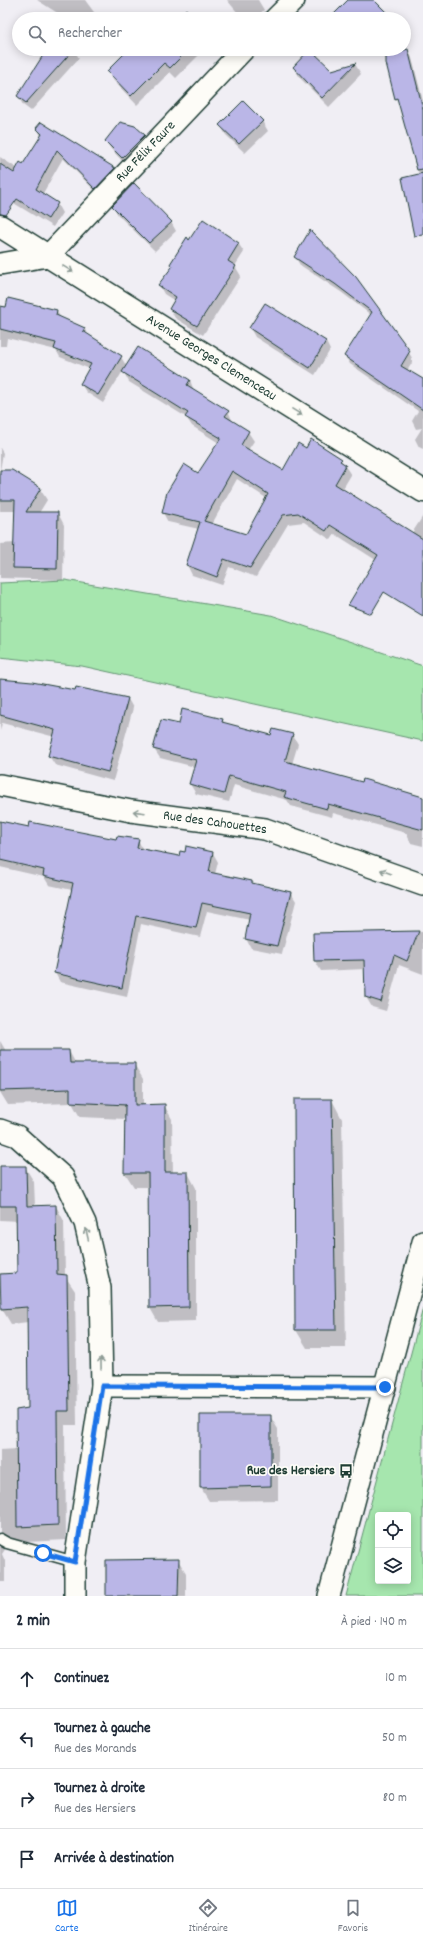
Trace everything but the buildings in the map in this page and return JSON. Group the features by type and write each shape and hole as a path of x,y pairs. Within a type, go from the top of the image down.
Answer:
{"street":[{"path":"282,12 294,0"},
{"name":"Rue Félix Faure","path":"48,256 237,56"},
{"name":"Avenue Georges Clemenceau","path":"0,226 423,491"},
{"path":"0,264 48,256"},
{"name":"Rue des Cahouettes","path":"0,785 131,812 265,828 423,885"},
{"path":"0,1130 17,1136 63,1177 85,1223 100,1288 102,1386 75,1562 75,1596"},
{"path":"329,1596 423,1242"},
{"path":"102,1386 385,1387"}],"lane":[{"path":"0,1539 7,1543 75,1562"}],"green space":[{"path":"65,580 271,615 423,666 423,741 82,666 0,657 0,583"},
{"path":"423,1308 423,1596 346,1596"}],"place":[{"name":"Rue des Hersiers","path":"346,1471"}],"route":[{"path":"43,1553 75,1562 102,1386 385,1387"}]}
